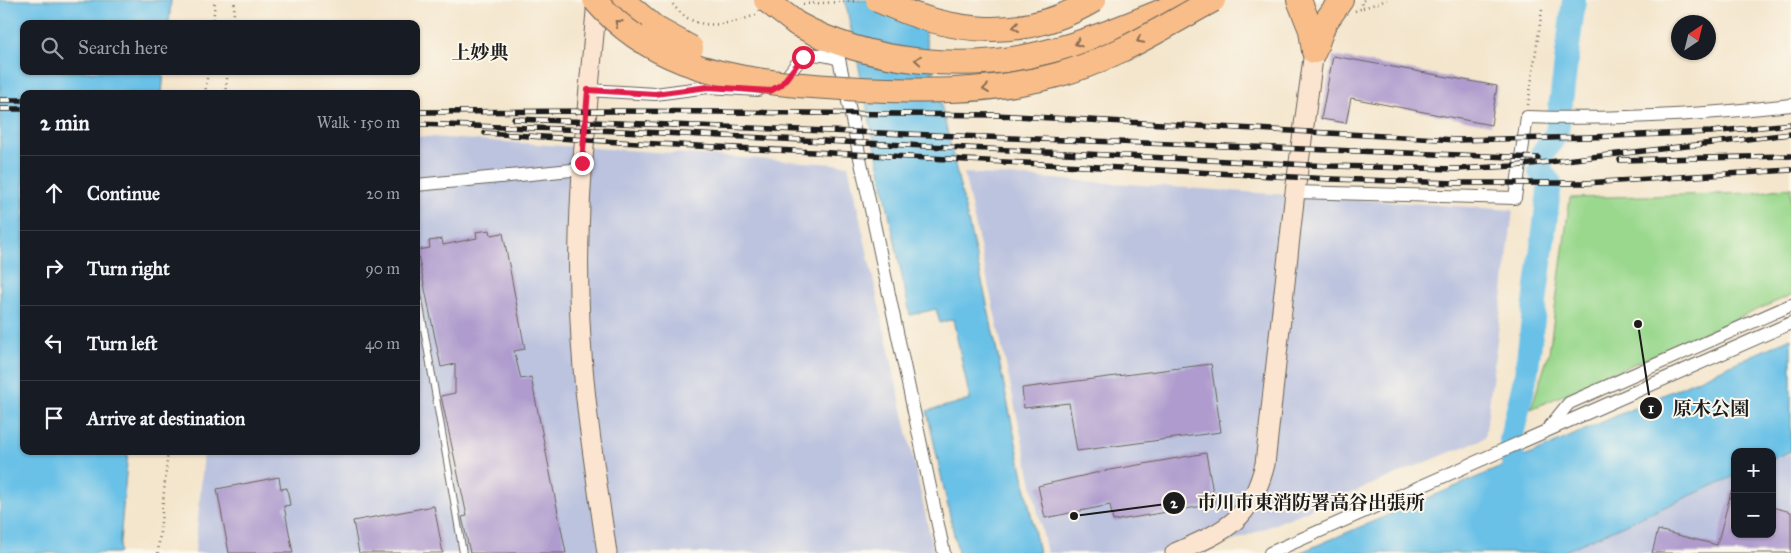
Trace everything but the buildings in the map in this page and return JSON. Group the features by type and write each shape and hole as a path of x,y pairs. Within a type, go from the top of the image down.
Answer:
{"highway":[{"path":"596,0 612,17 645,42 664,53 705,69 745,78 791,84 902,90 983,89 1059,74 1114,53 1214,0"},
{"path":"622,0 638,16 671,38 730,63 811,81 902,90"},
{"path":"871,0 930,21 984,30 1013,28 1055,19 1094,0"},
{"path":"762,7 836,43 886,56 944,62 978,61 1043,53 1105,34 1189,0"},
{"path":"1299,0 1311,30 1314,50"},
{"path":"1314,50 1324,24 1341,0"}],"street":[{"path":"596,0 582,168 579,278 582,366 607,553"},
{"path":"1174,553 1207,539 1229,526 1242,515 1259,487 1265,464 1295,192 1314,50"},
{"path":"588,90 655,94 708,87 770,91 781,85 803,57 820,53 839,59 944,553"},
{"path":"1295,192 1514,198 1526,117 1592,120 1732,112 1791,105"},
{"path":"420,185 582,168"},
{"path":"1546,431 1569,403 1791,304"},
{"path":"1270,553 1791,323"}],"lane":[{"path":"420,306 463,553"}],"path":[{"path":"213,20 215,0"},
{"path":"232,20 235,0"},
{"path":"670,0 682,16 700,24 726,24 762,7"},
{"path":"800,4 871,0"},
{"path":"1364,0 1361,2 1363,8 1387,0"},
{"path":"1526,117 1542,10"},
{"path":"206,90 208,75"},
{"path":"226,90 227,75"},
{"path":"158,553 168,455"}],"shaded area":[{"path":"420,136 848,165 934,553 195,553 204,455 420,455"},
{"path":"964,173 1513,210 1485,438 1204,553 1047,553"},
{"path":"1791,453 1791,553 1559,553 1731,479 1731,538 1776,538 1776,459"}],"green space":[{"path":"1791,187 1791,295 1531,409 1549,353 1570,198 1755,193"}],"water":[{"path":"0,0 171,0 169,20 20,20 20,75 164,75 162,90 20,90 20,455 128,455 119,553 0,553"},
{"path":"845,0 917,0 986,299 1039,553 958,553 927,411 970,400 953,319 940,323 936,309 910,315"},
{"path":"1791,338 1791,451 1776,458 1776,448 1731,448 1731,478 1560,553 1299,553 1513,462"}],"waterway":[{"path":"1513,462 1511,439 1526,375 1550,183 1540,172 1542,154 1557,133 1574,0"}],"railway":[{"path":"0,100 20,100"},
{"path":"0,109 20,109"},
{"path":"420,112 621,111 995,115 1457,140 1711,132 1791,124"},
{"path":"514,119 1538,158"},
{"path":"420,124 621,131 1331,166 1456,169 1514,166 1791,134"},
{"path":"485,133 619,142 1331,179 1457,183 1586,183 1791,170"},
{"path":"1620,160 1791,156"}],"place":[{"name":"原木公園","path":"1638,324"},
{"name":"市川市東消防署高谷出張所","path":"1074,516"}],"district":[{"name":"上妙典","path":"480,52"}],"route":[{"path":"582,163 588,90 655,94 708,87 770,91 781,85 803,57"}]}
